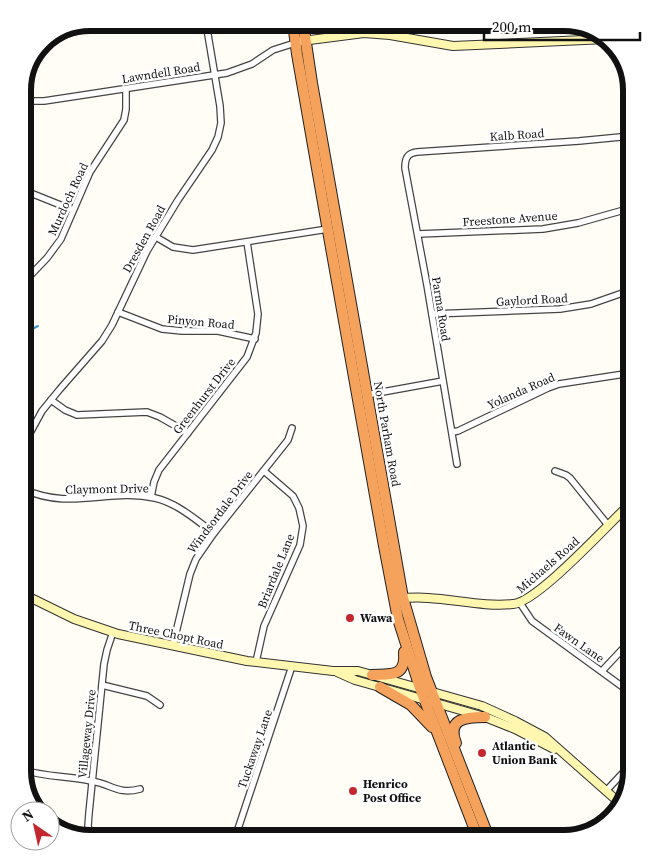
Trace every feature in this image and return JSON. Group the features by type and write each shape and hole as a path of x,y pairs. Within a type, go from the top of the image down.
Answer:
{"highway":[{"name":"North Parham Road","path":"296,31 300,42 405,641 424,700 475,830"},
{"name":"North Parham Road","path":"300,42 302,31"},
{"name":"North Parham Road","path":"399,599 436,703 486,830"},
{"path":"372,675 393,674 402,668 405,662 405,641"},
{"path":"380,687 411,705 438,735"},
{"path":"464,775 462,758 453,735 454,729 457,723 464,718 485,717"}],"main road":[{"path":"300,42 364,33 390,35 453,46 594,40"},
{"name":"Michaels Road","path":"399,599 418,598 499,604 520,603 545,585 623,511"},
{"name":"Three Chopt Road","path":"31,598 74,618 113,632 256,662 358,671 482,706 510,718 545,737 615,799"},
{"name":"Three Chopt Road","path":"333,670 355,680 485,717 515,729 562,753"}],"street":[{"name":"Dresden Road","path":"31,431 42,411 102,341 156,237 218,138 221,116 208,31"},
{"name":"Lawndell Road","path":"31,101 44,101 215,75 244,68 273,50 300,42"},
{"name":"Murdoch Road","path":"31,274 55,248 90,172 124,120 126,89"},
{"name":"Kalb Road","path":"406,158 410,154 417,152 623,137"},
{"name":"Parma Road","path":"406,158 405,168 457,464"},
{"path":"31,193 73,210"},
{"name":"Freestone Avenue","path":"418,234 543,229 578,223 623,210"},
{"path":"156,237 174,247 186,250 332,228"},
{"name":"Greenhurst Drive","path":"151,497 159,470 240,368 249,353 254,339 258,314 247,242"},
{"name":"Gaylord Road","path":"432,314 560,309 592,304 623,293"},
{"name":"Pinyon Road","path":"118,312 162,329 224,332 254,339"},
{"name":"Yolanda Road","path":"452,432 458,432 559,384 623,373"},
{"path":"362,396 442,381"},
{"path":"51,400 65,410 77,415 146,412 160,417 188,433"},
{"name":"Windsordale Drive","path":"172,645 192,566 200,550 288,440 292,428"},
{"name":"Briardale Lane","path":"256,662 264,626 300,545 303,526 299,508 293,496 264,471"},
{"path":"555,472 570,478 608,524"},
{"name":"Claymont Drive","path":"31,492 42,496 81,500 131,496 151,497 173,506 214,533"},
{"name":"Fawn Lane","path":"520,603 532,622 623,686"},
{"name":"Villageway Drive","path":"89,830 88,826 102,685 107,650 113,632"},
{"path":"602,671 623,649"},
{"name":"Tuckaway Lane","path":"238,830 292,666"},
{"path":"102,685 147,696 160,706"},
{"path":"31,773 42,776 92,781 127,792 140,789"},
{"path":"606,791 623,774"}],"waterway":[{"path":"31,330 38,326"}],"place":[{"name":"Wawa","path":"350,618"},
{"name":"Atlantic Union Bank","path":"482,753"},
{"name":"Henrico Post Office","path":"353,791"}]}
